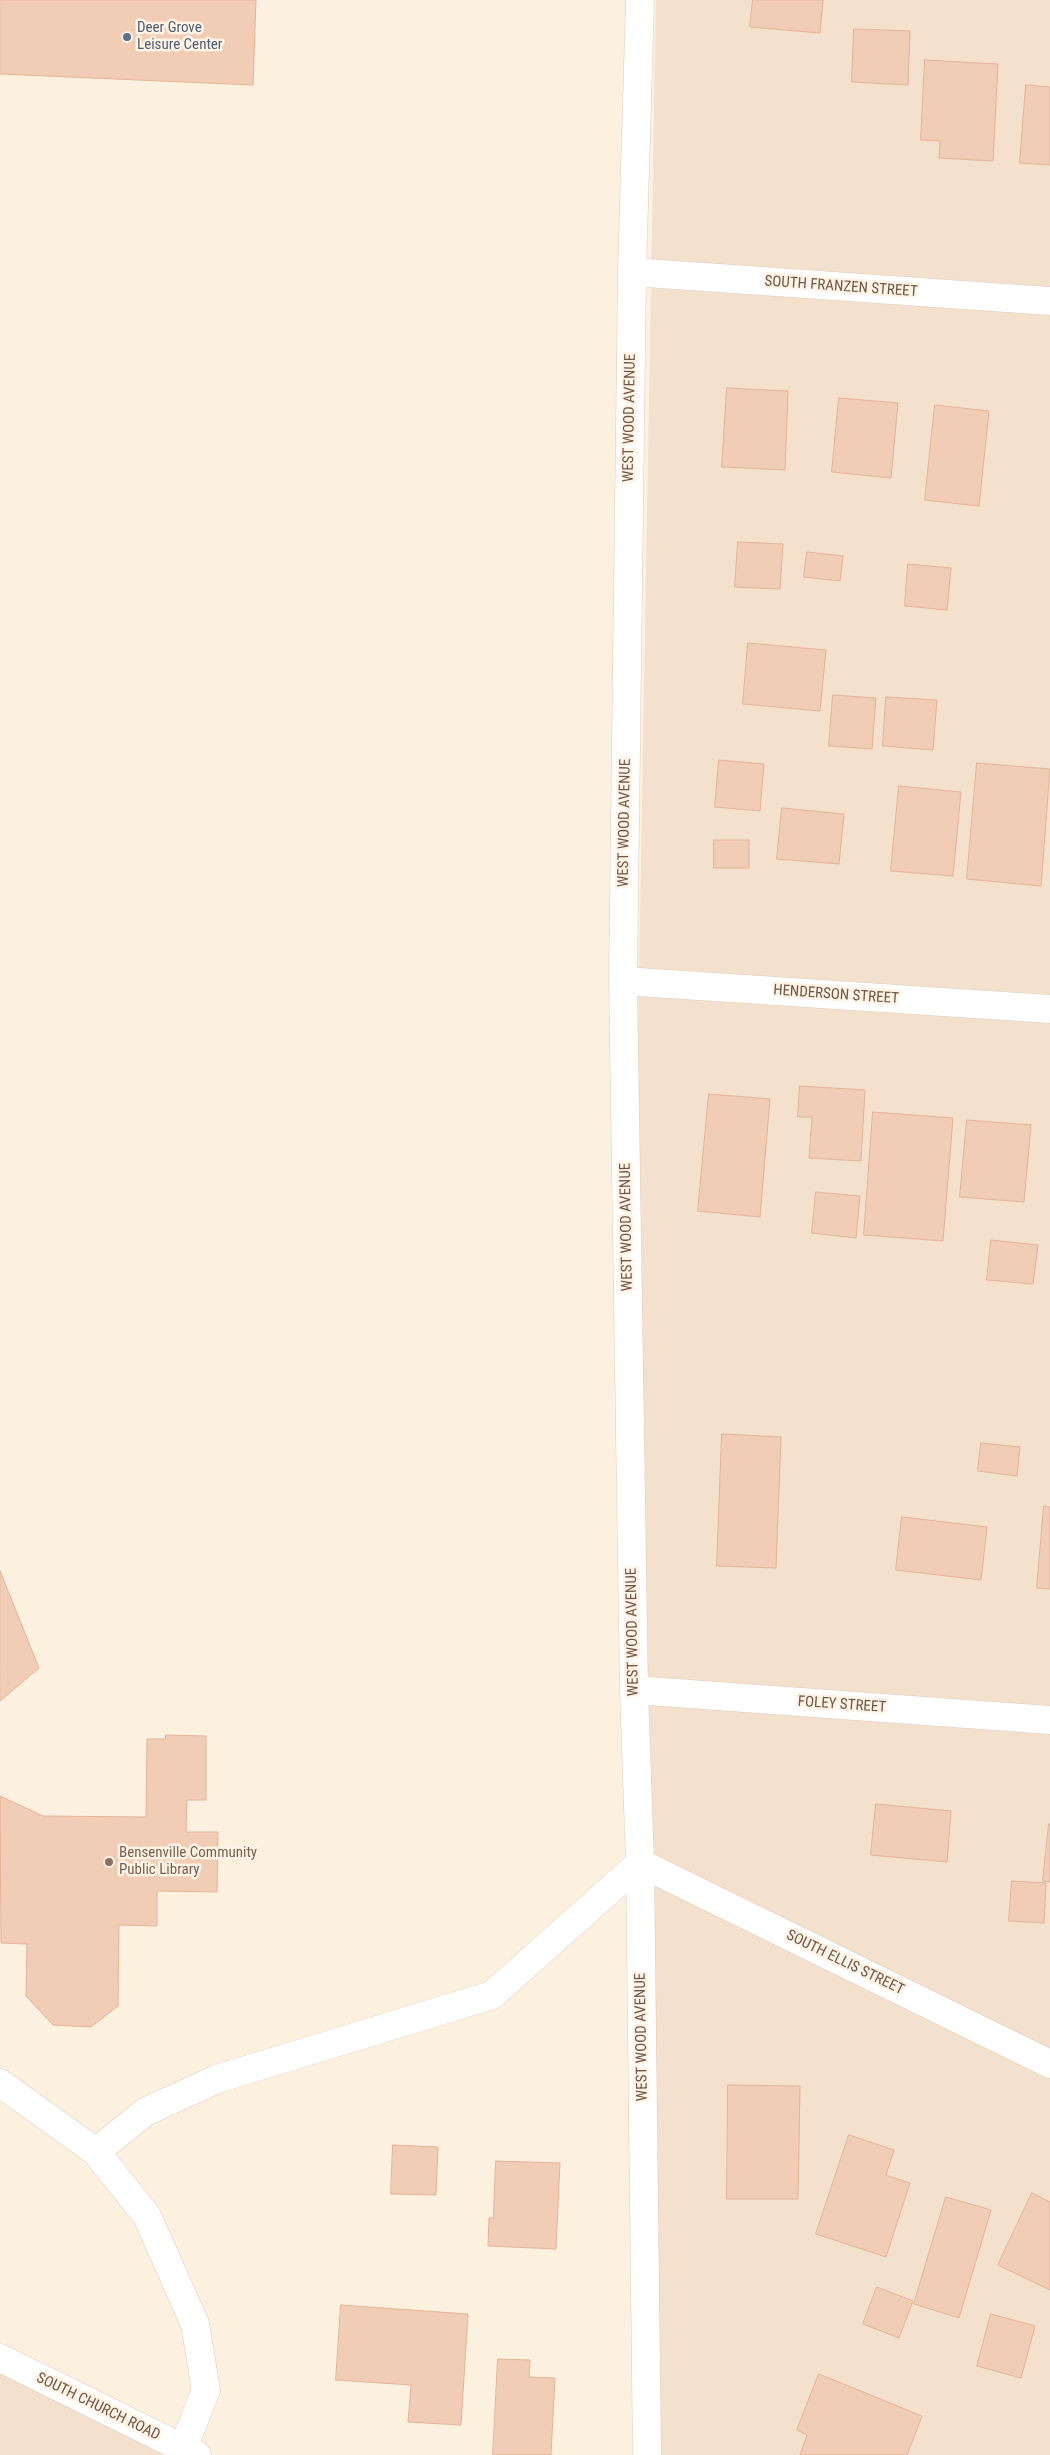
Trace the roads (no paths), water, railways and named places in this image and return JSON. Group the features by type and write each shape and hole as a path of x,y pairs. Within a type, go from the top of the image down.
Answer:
{"street":[{"name":"WEST WOOD AVENUE","path":"640,0 632,272 623,981 634,1690 640,1863 647,2455"},
{"name":"SOUTH FRANZEN STREET","path":"632,272 1050,301"},
{"name":"HENDERSON STREET","path":"623,981 1050,1009"},
{"name":"FOLEY STREET","path":"634,1690 1050,1720"},
{"path":"96,2152 144,2112 217,2078 492,1995 640,1863"},
{"name":"SOUTH ELLIS STREET","path":"640,1863 1050,2064"},
{"path":"0,2084 96,2152 147,2216 196,2324 206,2390 190,2452"},
{"name":"SOUTH CHURCH ROAD","path":"0,2358 190,2452"}],"place":[{"name":"Deer Grove Leisure Center","path":"127,37"},
{"name":"Bensenville Community Public Library","path":"109,1862"}]}
